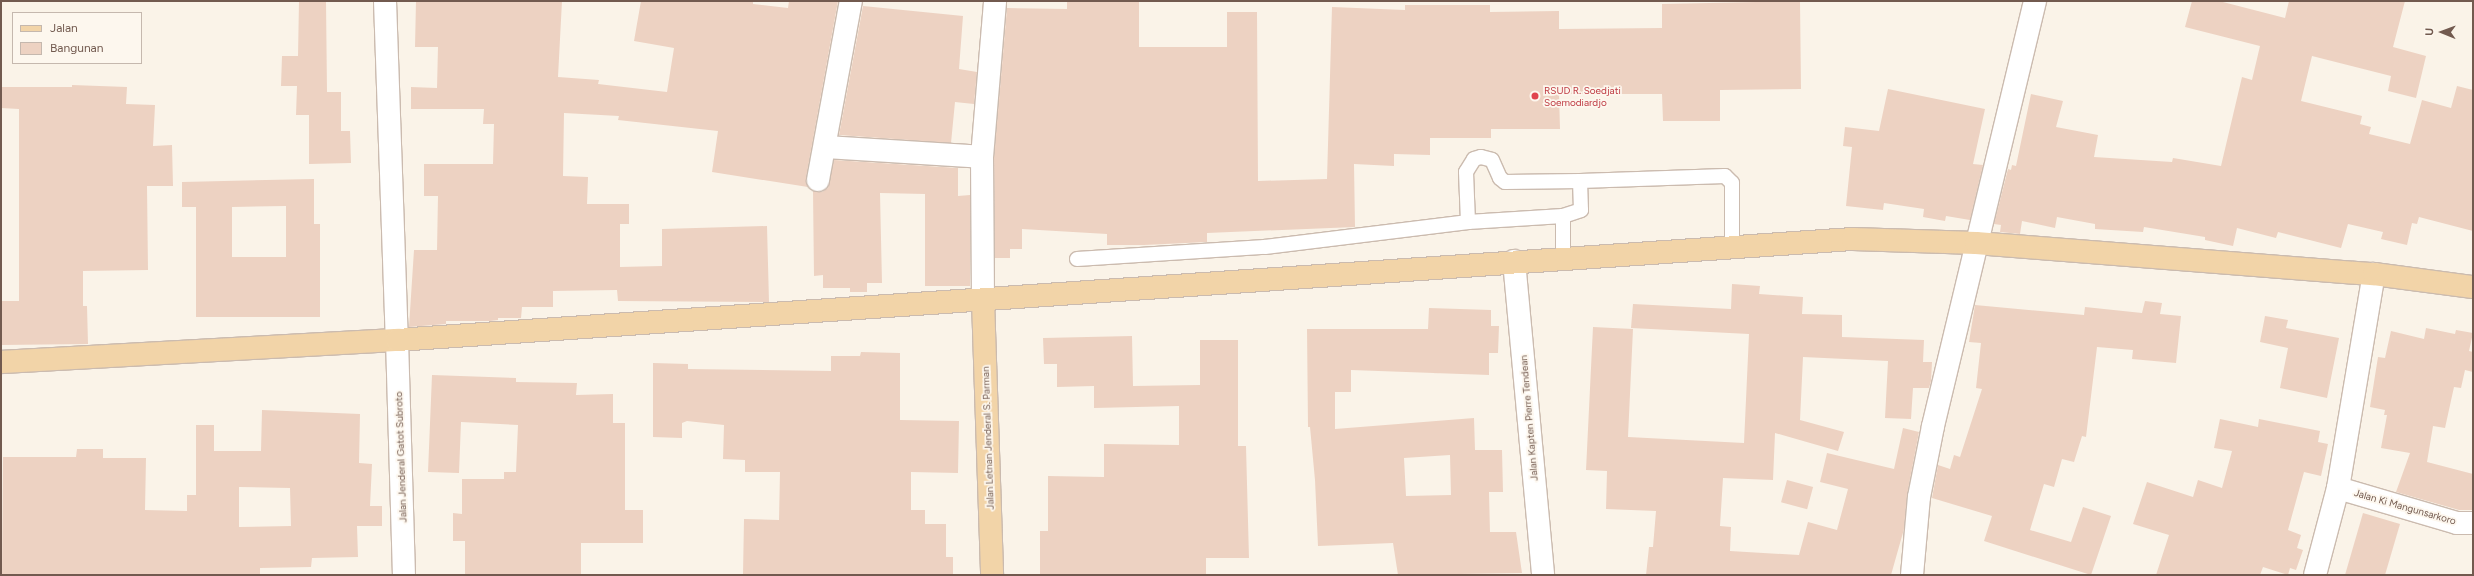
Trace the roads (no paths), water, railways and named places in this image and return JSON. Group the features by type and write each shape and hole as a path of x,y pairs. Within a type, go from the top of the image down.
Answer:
{"main road":[{"path":"1,362 398,340 983,300 1732,246 1853,239 1976,244 2374,274 2473,287"},
{"name":"Jalan Letnan Jenderal S. Parman","path":"983,300 992,575"}],"street":[{"name":"Jalan Jenderal Gatot Subroto","path":"385,1 398,340 404,575"},
{"path":"818,180 851,1"},
{"path":"983,300 982,157 995,1"},
{"path":"1912,575 1920,489 1976,244 2035,1"},
{"path":"825,147 982,157"},
{"name":"Jalan Kapten Pierre Tendean","path":"1514,262 1543,575"},
{"path":"2315,575 2338,488 2374,274"},
{"name":"Jalan Ki Mangunsarkoro","path":"2338,488 2457,524 2473,523"}],"lane":[{"path":"1468,222 1466,172 1474,159 1481,158 1492,160 1500,178 1505,182 1725,176 1732,183 1732,246"},
{"path":"1077,259 1265,247 1468,222 1563,216 1581,210 1580,181"},
{"path":"1563,216 1563,258"}],"place":[{"name":"RSUD R. Soedjati Soemodiardjo","path":"1535,96"}]}
